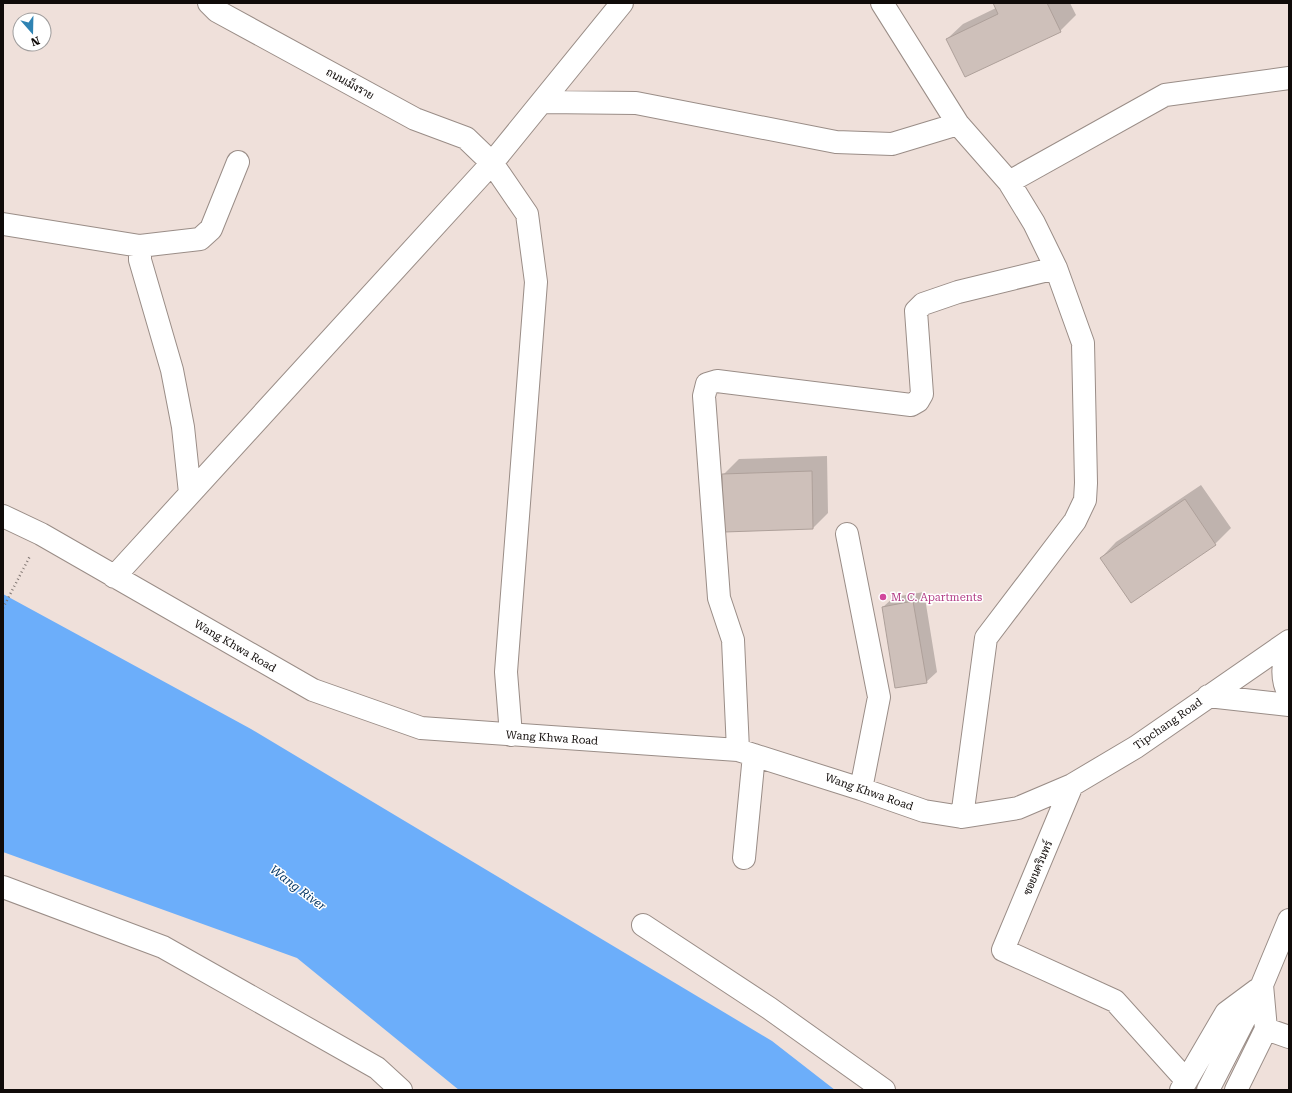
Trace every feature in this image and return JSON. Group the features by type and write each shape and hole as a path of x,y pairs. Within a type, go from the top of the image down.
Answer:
{"street":[{"name":"ถนนเม็งราย","path":"209,3 217,11 415,119 466,138 492,163 527,214 536,282 506,672 511,735"},
{"path":"114,577 492,163 622,3"},
{"path":"882,3 958,124 1009,182 1034,223 1056,268 1083,343 1086,483 1085,500 1075,521 986,638 962,817"},
{"path":"1009,182 1165,95 1289,78"},
{"path":"543,102 636,104 836,142 892,144 958,124"},
{"path":"3,224 140,246 200,238 211,228 238,162"},
{"path":"140,246 140,260 172,370 183,427 190,493"},
{"path":"744,858 746,753 733,640 719,598 704,396 708,384 717,381 911,405 918,402 922,394 916,311 923,304 958,292 1056,268"},
{"name":"Wang Khwa Road","path":"3,516 41,534 313,690 421,728 746,753 861,789 924,811 962,817 1018,808 1072,785 1129,751"},
{"path":"847,534 879,697 861,789"},
{"name":"Tipchang Road","path":"1129,751 1289,641"},
{"path":"1289,648 1283,669 1286,689 1289,694"},
{"name":"Tipchang Road","path":"1208,696 1289,705"},
{"name":"ซอยนครินทร์","path":"1072,785 1003,950 1115,1001 1183,1085"},
{"path":"3,887 163,947 377,1068 401,1090"},
{"path":"1208,1090 1262,985 1289,920"},
{"path":"643,925 769,1008 884,1090"},
{"path":"1236,1090 1266,1029 1262,985"},
{"path":"1183,1085 1226,1013 1262,985"},
{"path":"1266,1029 1289,1037"}],"path":[{"path":"3,608 41,534"}],"water":[{"name":"Wang River","path":"3,594 251,729 772,1041 835,1090 459,1090 297,958 3,852"}],"building":[{"path":"993,3 1047,3 1061,32 965,77 946,39 998,14"},
{"path":"812,471 813,529 724,532 722,474"},
{"path":"1185,499 1216,545 1131,603 1100,558"},
{"path":"913,601 927,683 895,688 882,607"}],"place":[{"name":"M. C. Apartments","path":"883,597"}]}
